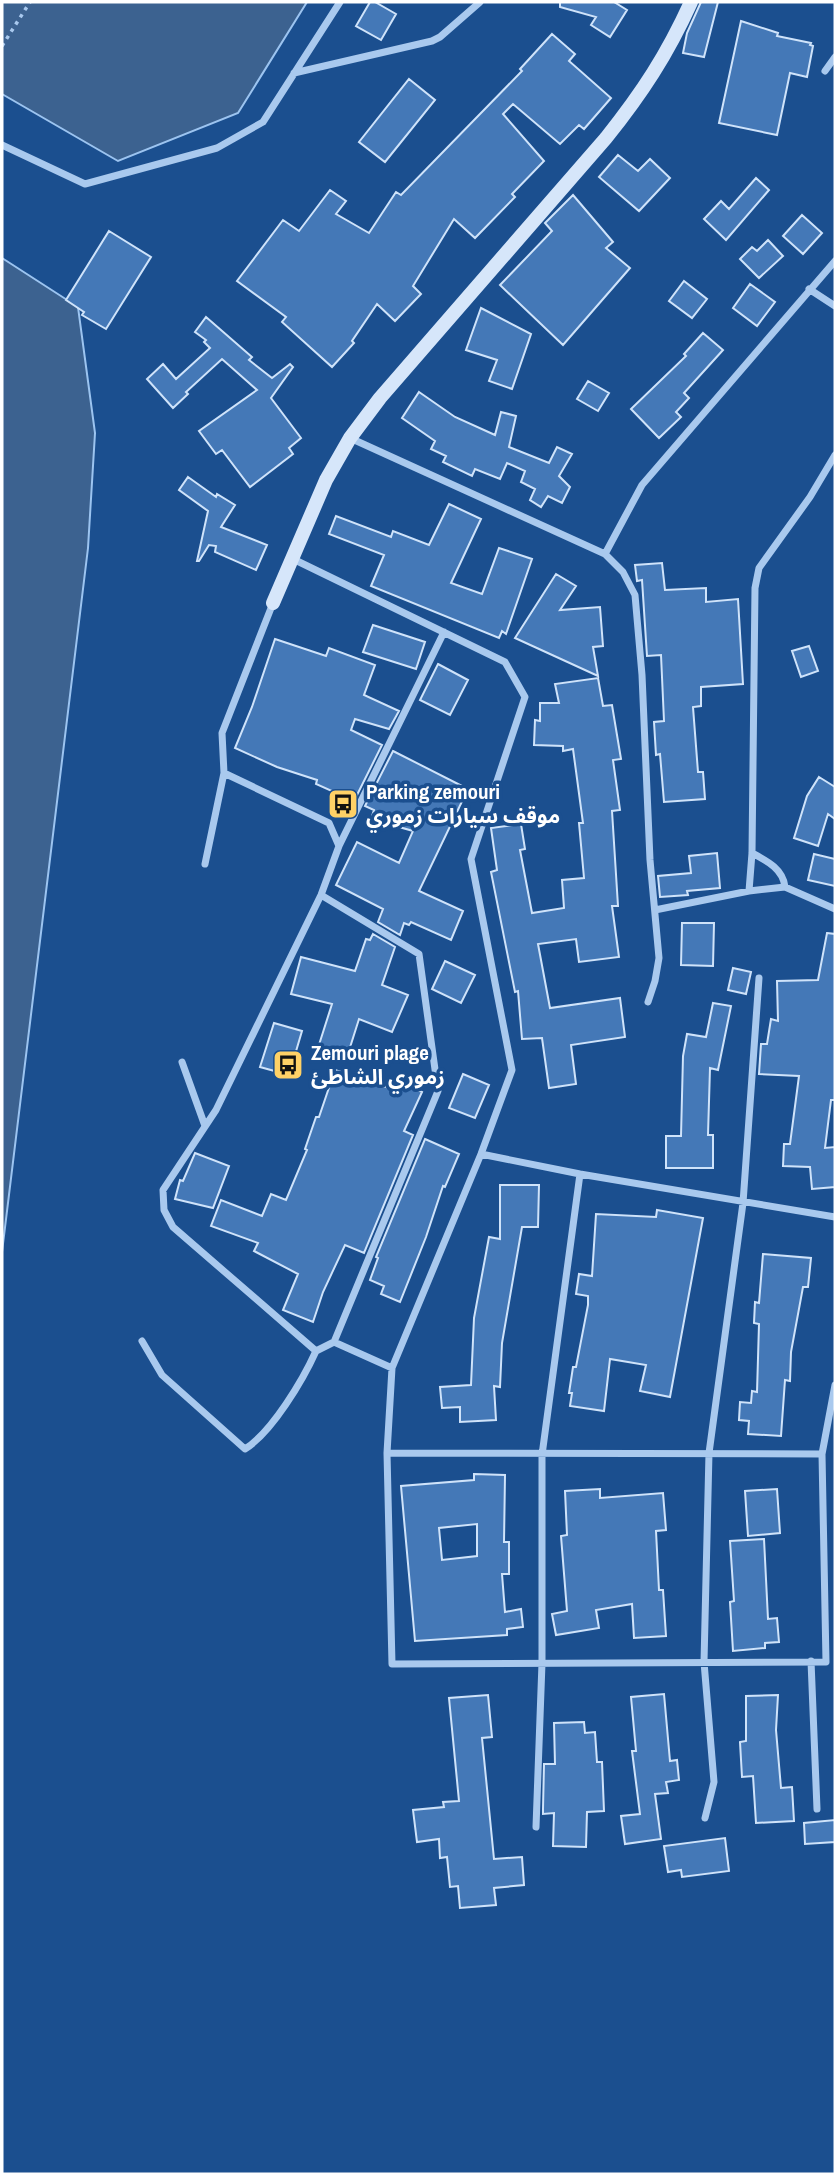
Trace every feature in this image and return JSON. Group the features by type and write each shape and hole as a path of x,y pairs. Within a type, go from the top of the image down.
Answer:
{"main road":[{"path":"273,603 326,480 350,438 380,398 606,138 641,94 668,51 691,2"}],"street":[{"path":"2,145 85,184 217,148 263,122 340,2"},
{"path":"294,73 432,41 480,2"},
{"path":"825,71 835,57"},
{"path":"605,554 642,485 835,261"},
{"path":"809,289 835,306"},
{"path":"350,438 605,554 623,572 635,595 642,675 650,860 659,958 648,1002"},
{"path":"749,891 752,852 755,588 759,568 810,497 835,456"},
{"path":"293,559 505,662 525,697 471,859 512,1070 481,1154 392,1368 387,1453 392,1664 826,1662 822,1454 835,1385"},
{"path":"205,864 224,773 222,733 273,603"},
{"path":"316,1351 173,1227 164,1210 163,1190 216,1110 321,895 339,846 444,632"},
{"path":"224,773 329,823 339,846"},
{"path":"752,852 772,865 783,877 785,887"},
{"path":"654,910 749,891 785,887 835,909"},
{"path":"142,1341 162,1375 245,1449 257,1442 304,1378 316,1351 334,1342 438,1091 419,954 321,895"},
{"path":"705,1818 714,1782 704,1662 709,1453 743,1203 759,978"},
{"path":"182,1062 205,1126"},
{"path":"481,1154 580,1174 835,1217"},
{"path":"536,1827 542,1663 542,1455 580,1174"},
{"path":"334,1342 392,1368"},
{"path":"387,1453 822,1454"},
{"path":"811,1661 817,1809"}],"path":[{"path":"2,46 30,2"}],"water":[{"path":"2,2 307,2 238,113 118,161 2,94"},
{"path":"2,258 78,307 95,433 88,548 2,1252"}],"building":[{"path":"370,2 396,14 381,40 356,26"},
{"path":"560,2 614,2 627,10 610,37 591,25 596,17 560,7"},
{"path":"701,2 718,2 704,57 683,53 687,33"},
{"path":"741,21 778,33 777,36 811,43 813,46 807,77 790,73 777,135 719,123"},
{"path":"552,34 575,54 569,61 611,98 584,129 579,125 560,144 513,104 503,114 544,161 512,194 515,197 475,238 454,219 413,286 421,294 395,321 377,304 352,341 354,343 332,367 282,322 286,317 237,281 283,220 299,231 330,190 346,201 336,214 369,233 396,192 401,195 522,71 520,69"},
{"path":"409,79 435,100 385,162 359,142"},
{"path":"618,155 638,171 650,159 670,178 639,211 599,177"},
{"path":"756,178 769,190 726,240 704,219 721,201 729,209"},
{"path":"573,195 613,242 606,248 630,268 563,345 500,285 552,231 545,223"},
{"path":"802,215 822,233 803,254 783,236"},
{"path":"109,231 151,257 106,329 82,315 84,312 66,300"},
{"path":"768,240 783,256 759,278 740,259 752,247 757,251"},
{"path":"684,281 707,299 692,318 669,301"},
{"path":"750,284 775,302 757,326 733,308"},
{"path":"481,308 531,334 512,389 489,381 497,360 466,350"},
{"path":"206,317 252,357 249,360 272,378 290,364 293,367 271,398 301,438 289,448 293,454 250,487 222,450 216,454 199,431 257,390 222,359 186,392 188,394 173,408 147,379 163,364 176,379 210,348 204,342 206,340 195,332"},
{"path":"703,333 723,350 684,393 689,398 676,412 681,417 659,438 631,409 686,356 684,354"},
{"path":"588,381 609,393 598,411 577,399"},
{"path":"419,392 455,417 495,435 501,412 516,416 509,447 549,463 557,447 572,454 559,476 570,487 562,503 548,496 541,507 530,500 535,489 521,482 525,471 507,463 500,479 475,469 472,476 443,462 446,456 431,449 435,441 402,418"},
{"path":"188,477 216,497 217,494 235,505 221,527 267,545 256,570 215,552 216,546 209,545 197,561 208,511 179,490"},
{"path":"449,504 481,519 451,583 482,594 499,548 532,559 506,634 502,631 499,638 371,586 384,555 329,534 336,516 391,537 393,531 429,545"},
{"path":"662,563 665,590 706,588 706,602 738,599 743,684 701,687 701,706 693,707 698,772 703,772 705,799 664,802 660,754 656,755 654,722 664,721 661,655 647,656 642,580 637,581 635,565"},
{"path":"556,574 576,586 560,610 600,607 603,646 593,647 598,676 515,638"},
{"path":"373,625 425,642 416,669 363,652"},
{"path":"275,639 326,656 329,648 375,665 364,695 399,711 389,729 355,719 351,730 382,745 354,801 316,784 317,780 277,767 235,748"},
{"path":"809,646 818,671 801,677 792,651"},
{"path":"438,664 468,680 450,715 420,700"},
{"path":"598,678 603,706 612,705 621,759 613,760 620,810 612,811 618,906 612,906 619,957 579,962 576,939 538,944 550,1008 620,998 625,1037 571,1045 576,1084 549,1088 542,1038 522,1039 518,991 515,992 491,872 497,870 491,828 521,824 525,849 520,850 532,913 564,908 562,880 584,878 579,823 583,823 573,749 563,751 563,746 534,745 535,720 540,721 540,703 559,703 555,684"},
{"path":"393,751 468,789 419,891 463,911 451,940 411,922 409,925 404,923 400,935 378,922 383,909 336,885 357,842 399,863 413,831 371,819 374,810 365,806"},
{"path":"819,777 835,787 835,819 828,814 818,846 794,838 807,796"},
{"path":"717,853 720,888 687,891 688,895 660,897 658,876 691,873 689,856"},
{"path":"814,854 835,859 835,886 808,880"},
{"path":"682,923 714,923 713,966 681,965"},
{"path":"827,933 835,934 835,1100 831,1100 825,1148 835,1147 835,1187 812,1189 810,1167 783,1166 784,1144 790,1144 799,1076 759,1074 761,1044 767,1044 771,1019 778,1021 777,981 818,980"},
{"path":"373,934 395,947 382,985 408,995 392,1032 359,1019 346,1060 317,1051 332,1004 291,994 301,957 355,971 366,939 370,940"},
{"path":"445,961 475,975 461,1003 432,989"},
{"path":"733,968 751,972 746,994 728,990"},
{"path":"713,1003 731,1006 718,1070 710,1068 708,1135 713,1135 713,1168 666,1168 666,1136 681,1136 683,1056 687,1034 706,1037"},
{"path":"274,1023 302,1031 289,1075 260,1067"},
{"path":"335,1070 389,1088 393,1079 422,1092 404,1131 413,1135 364,1253 345,1245 323,1292 313,1322 283,1310 298,1274 254,1251 258,1243 211,1226 221,1200 262,1216 271,1194 286,1200"},
{"path":"463,1074 489,1085 475,1118 449,1108"},
{"path":"425,1139 459,1154 445,1187 443,1186 400,1302 381,1294 384,1286 370,1280 378,1258 376,1257"},
{"path":"195,1153 229,1166 213,1208 175,1199 180,1180 183,1181"},
{"path":"500,1185 539,1185 538,1227 522,1227 502,1343 500,1387 494,1386 496,1420 460,1422 460,1407 442,1408 440,1387 471,1385 474,1318 489,1237 500,1239"},
{"path":"657,1210 703,1218 670,1397 640,1391 646,1365 610,1359 604,1411 570,1406 573,1367 576,1367 588,1305 588,1296 576,1294 579,1274 592,1276 596,1214 656,1217"},
{"path":"763,1254 811,1258 808,1287 803,1287 791,1352 790,1381 785,1380 781,1436 748,1434 749,1421 739,1420 740,1402 751,1403 752,1391 757,1392 759,1324 754,1323 755,1302 759,1303"},
{"path":"474,1474 505,1475 504,1542 509,1542 509,1574 502,1574 505,1612 521,1609 523,1627 507,1629 507,1635 415,1641 401,1486 474,1480","holes":["477,1524 477,1556 442,1560 439,1528"]},
{"path":"600,1489 600,1498 663,1493 666,1530 656,1531 659,1590 663,1590 666,1636 634,1638 632,1604 596,1610 599,1628 556,1635 552,1614 567,1611 561,1536 567,1535 565,1491"},
{"path":"777,1489 780,1533 748,1536 745,1491"},
{"path":"764,1539 768,1619 777,1618 779,1642 765,1643 765,1648 733,1651 730,1602 734,1601 730,1541"},
{"path":"664,1694 670,1761 677,1760 679,1780 666,1782 668,1793 655,1794 661,1839 625,1844 621,1816 640,1814 632,1751 636,1751 631,1697"},
{"path":"488,1695 492,1737 482,1738 494,1859 522,1857 524,1885 494,1888 496,1905 460,1908 458,1886 450,1887 447,1857 440,1858 439,1839 417,1842 413,1810 444,1807 443,1802 459,1801 449,1698"},
{"path":"778,1695 776,1730 781,1788 792,1787 794,1821 756,1823 753,1776 742,1777 740,1742 746,1741 746,1696"},
{"path":"584,1722 585,1733 595,1732 597,1762 602,1762 604,1811 587,1812 586,1847 553,1846 554,1813 543,1814 543,1809 544,1764 555,1764 554,1723"},
{"path":"835,1820 835,1842 805,1844 804,1823"},
{"path":"725,1838 729,1871 682,1877 681,1870 668,1872 664,1846"}],"place":[{"name":"Parking zemouri موقف سيارات زموري","path":"343,804"},
{"name":"Zemouri plage زموري الشاطئ","path":"288,1065"}]}
